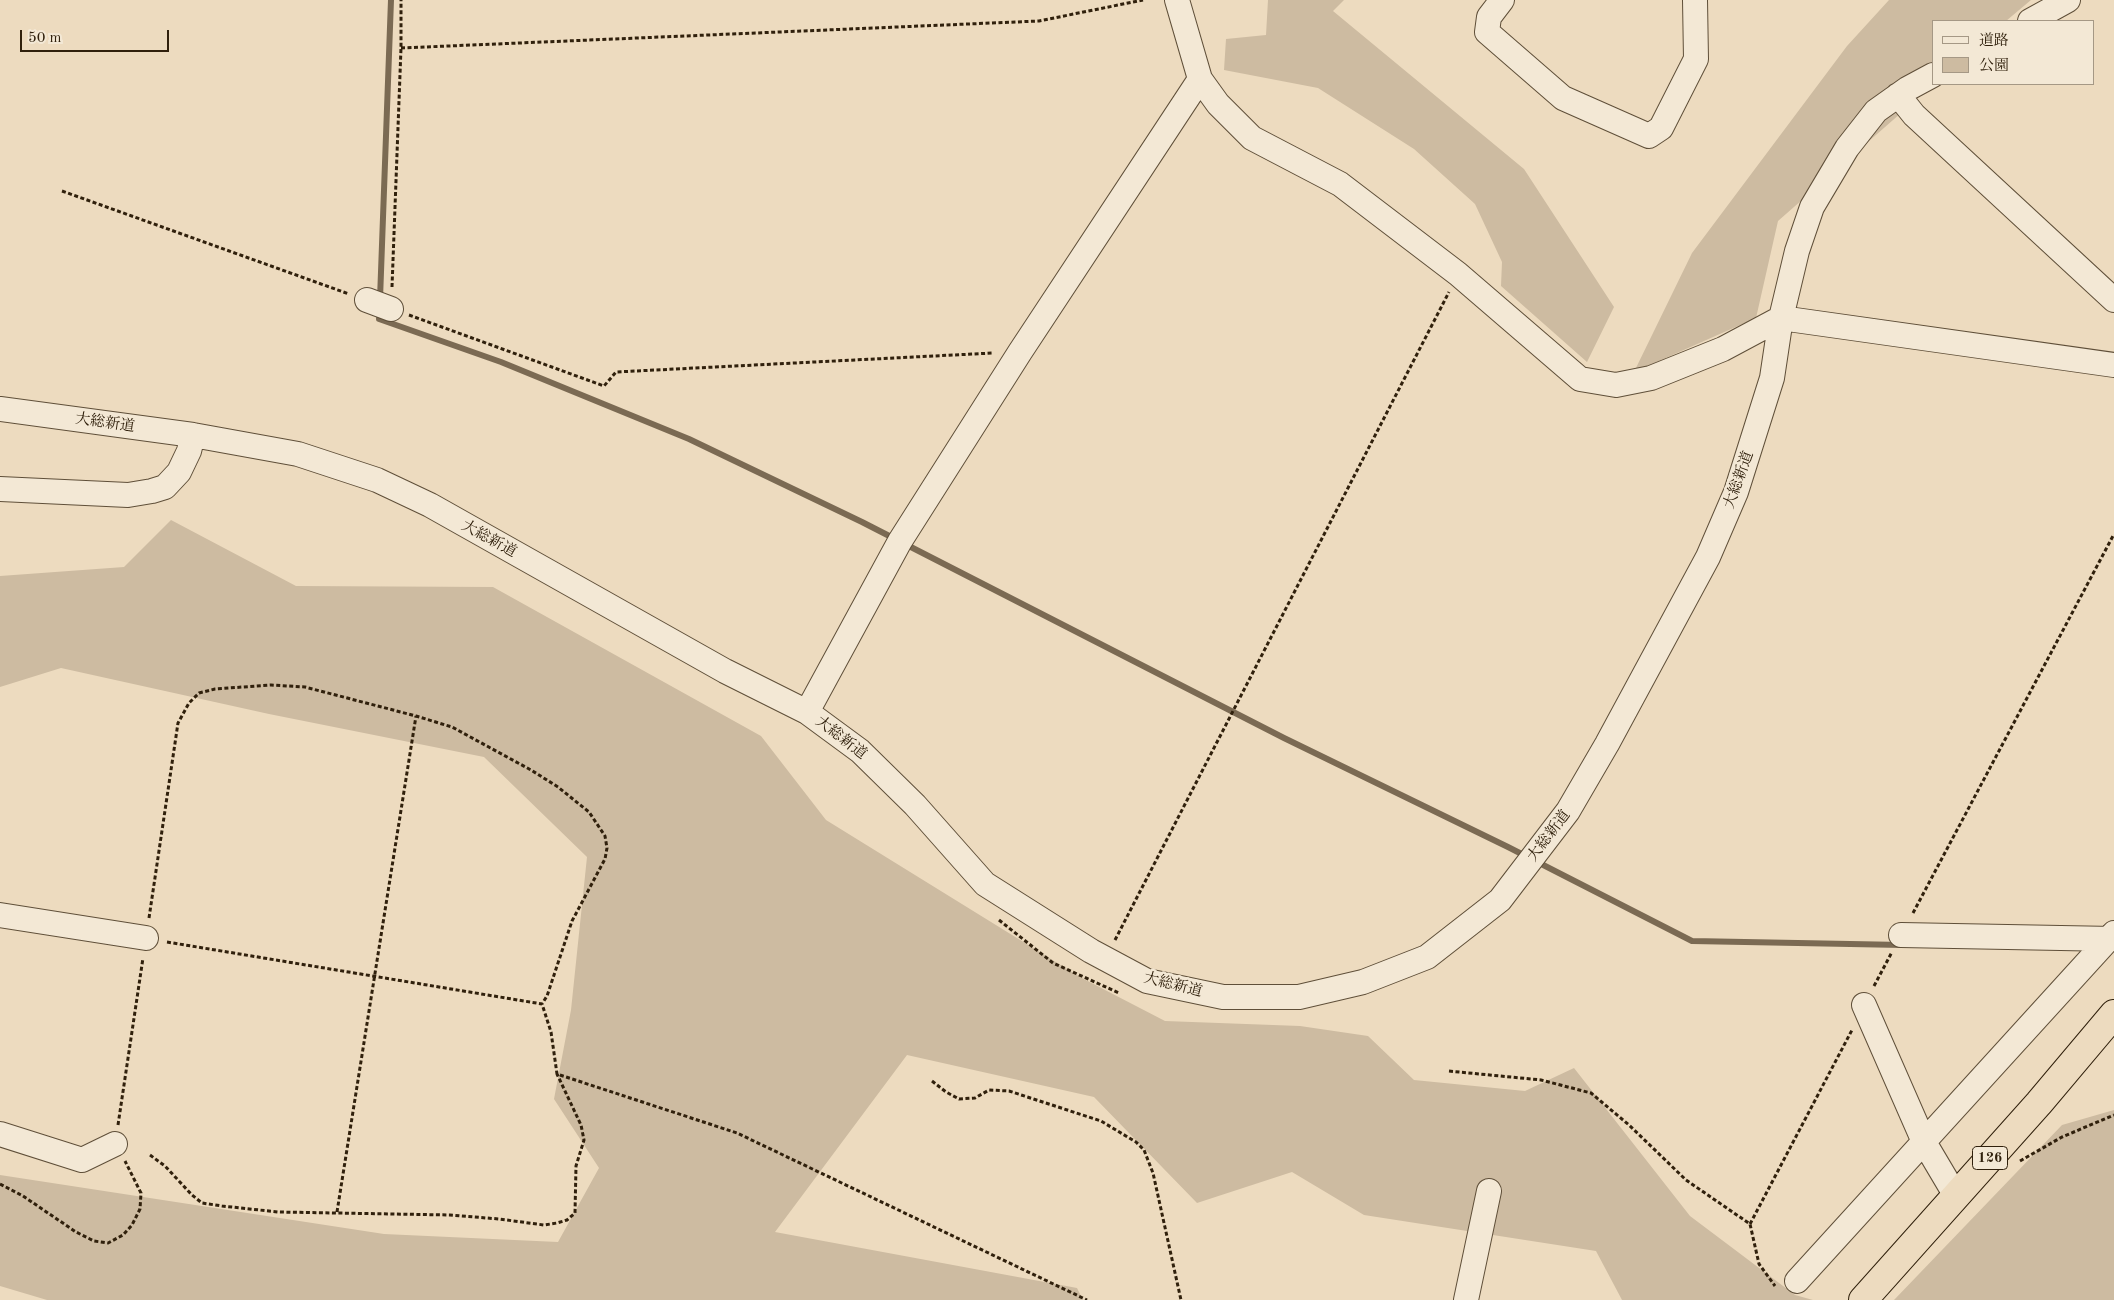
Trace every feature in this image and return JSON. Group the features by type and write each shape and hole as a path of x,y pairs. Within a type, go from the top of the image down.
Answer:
{"highway":[{"name":"126","path":"1863,1300 2039,1103 2114,1014"}],"street":[{"path":"1177,0 1200,79 1218,104 1252,138 1340,184 1458,274 1580,379 1616,385 1651,378 1723,349 1781,318 2114,365"},
{"path":"1502,0 1489,17 1487,32 1563,98 1649,136 1661,128 1696,59 1695,0"},
{"path":"2032,20 2068,0"},
{"name":"大総新道","path":"0,409 193,434 298,454 377,480 430,505 725,671 807,712 860,751 915,805 985,884 1105,958 1147,981 1222,997 1299,997 1363,982 1427,957 1500,900 1568,811 1607,744 1708,557 1736,492 1772,378 1781,318 1797,251 1812,206 1847,148 1876,111 1898,95 1932,76"},
{"path":"807,712 900,541 1020,352 1200,79"},
{"path":"1898,95 1914,115 2114,300"},
{"path":"367,300 390,308"},
{"path":"0,489 128,496 152,492 165,487 178,472 189,451 193,434"},
{"path":"0,915 146,938"},
{"path":"1901,935 2112,937"},
{"path":"1789,1287 2112,937"},
{"path":"1864,1005 1924,1142 1956,1196"},
{"path":"0,1134 82,1160 115,1144"},
{"path":"1466,1300 1489,1191"}],"path":[{"path":"401,0 401,48 390,308 604,386 616,372 1020,352"},
{"path":"401,48 1039,21 1144,0"},
{"path":"62,191 367,300"},
{"path":"1105,958 1458,274"},
{"path":"1750,1224 2114,534"},
{"path":"0,1184 23,1196 76,1232 94,1241 108,1243 123,1235 132,1225 140,1210 141,1193 115,1144 178,723 190,703 199,694 215,689 271,685 305,687 416,716 452,727 531,770 558,787 589,812 604,836 605,858 572,921 547,996 542,1004 551,1032 557,1074 581,1125 584,1140 576,1166 575,1213 567,1220 544,1225 499,1218 450,1214 278,1212 202,1202 192,1195 165,1166 150,1154"},
{"path":"338,1212 416,716"},
{"path":"995,917 1053,963 1126,996"},
{"path":"146,938 542,1004"},
{"path":"1449,1071 1541,1080 1591,1093 1629,1125 1686,1180 1750,1224 1760,1264 1789,1287"},
{"path":"557,1074 737,1133 1087,1300"},
{"path":"932,1081 959,1099 975,1098 989,1090 1009,1091 1100,1121 1136,1142 1144,1150 1153,1173 1181,1300"},
{"path":"2015,1164 2062,1137 2114,1115"}],"green space":[{"path":"1268,0 1344,0 1333,11 1524,169 1614,307 1587,362 1501,286 1502,262 1475,204 1414,149 1318,88 1224,70 1226,39 1266,35"},
{"path":"1889,0 2031,0 2007,20 1932,20 1933,85 1778,221 1756,318 1634,372 1692,253 1847,46"},
{"path":"171,520 296,586 493,587 761,736 826,820 1080,977 1165,1021 1300,1026 1368,1036 1414,1080 1525,1091 1574,1068 1690,1216 1795,1295 1813,1300 1622,1300 1596,1251 1364,1215 1292,1172 1197,1203 1094,1097 907,1055 775,1232 1077,1288 1083,1300 47,1300 0,1286 0,1175 384,1234 558,1242 599,1168 554,1099 571,1010 587,857 484,757 269,714 61,668 0,687 0,576 124,567"},
{"path":"2114,1110 2114,1300 1894,1300 2062,1125"}],"waterway":[{"path":"380,299 391,0"},
{"path":"380,309 379,319 501,362 689,439 862,522 1284,738 1508,847 1692,941 1903,945"}]}
